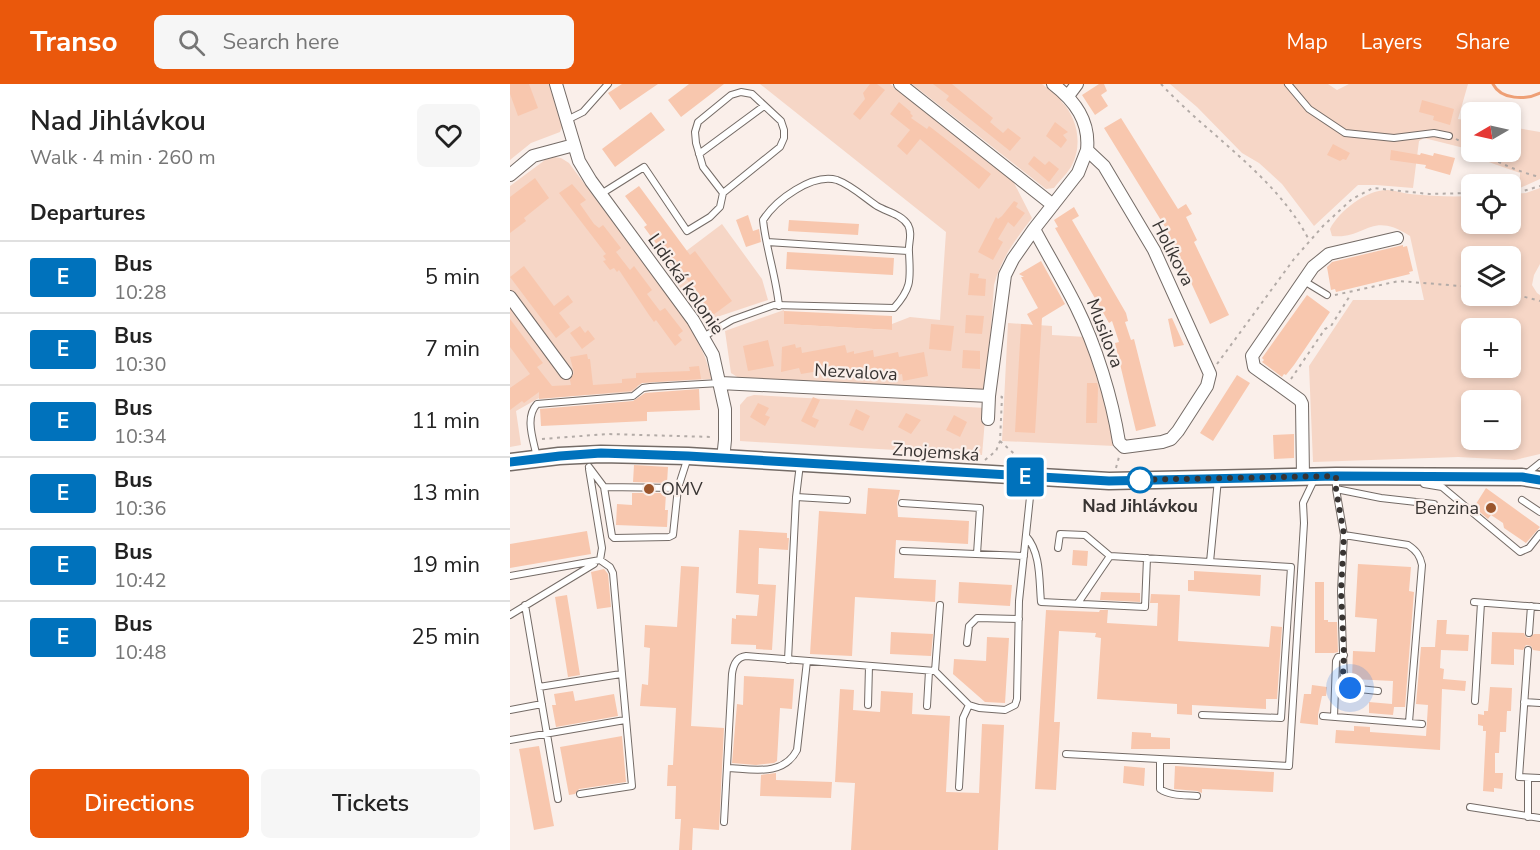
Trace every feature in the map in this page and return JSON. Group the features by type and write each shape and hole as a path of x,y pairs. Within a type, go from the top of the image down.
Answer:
{"main road":[{"name":"Znojemská","path":"510,462 537,458 588,461 688,456 800,464 1029,471 1109,481 1309,477 1336,482 1373,476 1522,477 1540,480"}],"street":[{"name":"Lidická kolonie","path":"556,84 579,161 704,337 713,355 725,409 723,459"},
{"path":"900,84 1053,205"},
{"path":"988,419 1005,275 1034,229 1078,173 1087,150 1084,121 1076,104 1053,84"},
{"path":"1068,96 1077,84"},
{"path":"510,175 533,156 574,145"},
{"name":"Holíkova","path":"1087,150 1104,166 1154,250 1210,374 1208,386 1178,431 1171,439 1162,442"},
{"name":"Musilova","path":"1034,229 1089,334 1097,356 1119,442 1124,447 1162,442"},
{"path":"1309,477 1302,404 1254,367 1252,356 1313,267 1329,254 1397,238"},
{"path":"510,297 566,373"},
{"name":"Nezvalova","path":"720,383 989,396"}],"lane":[{"path":"567,120 583,112 608,84"},
{"path":"1288,84 1309,109 1345,133 1394,138 1434,133 1449,136"},
{"path":"601,195 644,167 687,231 710,217 720,207 723,193 780,147 784,138 781,121 752,94 741,92 731,95 698,122 694,132 703,167 723,193"},
{"path":"699,154 764,106"},
{"path":"704,337 732,321 774,306 894,308 904,297 910,282 911,267 908,251 911,233 907,223 837,180 825,180 805,185 784,197 770,209 763,220 770,262 777,281 779,306"},
{"path":"767,242 908,251"},
{"path":"1303,281 1327,295"},
{"path":"537,458 530,418 531,410 537,404 633,396 643,388 650,387 720,383"},
{"path":"588,461 604,487 614,538 669,537 673,535 678,488 688,456"},
{"path":"510,615 600,560 602,548 588,461"},
{"path":"1522,477 1540,463"},
{"path":"788,660 796,497 800,464"},
{"path":"724,822 733,666 741,657 932,671 969,705 1005,710 1015,705 1029,471"},
{"path":"1373,476 1442,487 1520,552 1528,548 1540,534"},
{"path":"1066,754 1289,766 1303,503 1309,477"},
{"path":"1210,562 1218,478"},
{"path":"1378,691 1350,688 1346,686 1343,675 1341,591 1344,535 1336,482 1381,498 1434,504"},
{"path":"604,487 678,488"},
{"path":"796,497 846,500"},
{"path":"1522,500 1540,512"},
{"path":"902,503 980,508 977,554"},
{"path":"1058,548 1060,534 1085,535 1110,556 1291,567 1281,718 1202,715"},
{"path":"1344,535 1408,545 1421,558 1409,722"},
{"path":"1026,536 1036,554 1041,602 1145,607 1147,558"},
{"path":"903,551 1024,556"},
{"path":"1078,603 1110,556"},
{"path":"510,576 600,560 610,567 613,573 632,786 580,794"},
{"path":"1475,701 1478,602 1540,606"},
{"path":"525,605 558,799"},
{"path":"927,706 940,605"},
{"path":"1529,633 1531,606"},
{"path":"968,643 969,626 976,618 1019,619"},
{"path":"1528,650 1519,777 1540,778"},
{"path":"1334,717 1336,661 1338,657 1344,655"},
{"path":"727,768 769,770 787,764 793,758 797,750 807,661"},
{"path":"868,705 869,666"},
{"path":"539,687 621,674"},
{"path":"1524,702 1540,703"},
{"path":"510,710 542,704"},
{"path":"958,787 963,718 969,705"},
{"path":"1323,716 1422,724"},
{"path":"510,740 625,720"},
{"path":"1160,760 1160,789 1165,793 1197,796"},
{"path":"1528,778 1528,817"},
{"path":"1470,807 1540,818"}],"path":[{"path":"1161,84 1268,184 1300,221 1310,241"},
{"path":"1449,136 1461,142"},
{"path":"1500,162 1540,177"},
{"path":"1521,192 1540,186"},
{"path":"1337,296 1399,281 1461,286"},
{"path":"1284,388 1325,329 1331,326 1352,292"},
{"path":"1521,296 1540,301"},
{"path":"1000,441 1029,471"}],"shaded area":[{"path":"510,84 549,84 562,127 560,132 531,143 510,160"},
{"path":"760,84 890,84 1013,181 1032,218 1005,257 994,285 987,386 980,393 739,378 731,373 725,331 784,310 784,324 891,330 892,324 910,317 940,320 946,232"},
{"path":"912,84 1042,84 1062,99 1077,131 1077,148 1072,165 1054,188 1046,189"},
{"path":"1170,84 1328,84 1337,90 1349,84 1468,84 1458,119 1461,119 1461,147 1424,138 1419,141 1413,188 1358,185 1314,226 1282,184 1259,163 1242,153 1197,107"},
{"path":"1521,129 1540,132 1540,179 1521,188 1520,173 1489,162 1521,162"},
{"path":"554,157 569,163 692,329 712,379 639,383 635,392 539,398 516,411 521,445 510,447 510,305 571,374 510,291 510,186 545,160"},
{"path":"1540,188 1540,264 1532,285 1540,295 1540,454 1515,460 1458,457 1313,462 1309,366 1353,300 1424,300 1410,236 1397,229 1377,226 1353,234 1332,236 1330,229 1334,222 1346,209 1362,198 1379,191 1392,190 1410,194 1461,196 1461,234 1521,234 1521,193"},
{"path":"722,224 762,279 768,300 705,321 665,267"},
{"path":"1008,323 1052,326 1052,335 1086,337 1098,373 1115,446 1002,441"},
{"path":"754,395 986,408 982,455 740,441 740,405 747,397"}],"building":[{"path":"510,84 529,84 538,108 518,116 510,94"},
{"path":"622,84 658,84 620,110 608,93"},
{"path":"689,84 724,84 681,117 668,100"},
{"path":"870,84 877,84 885,90 860,120 853,114 865,99 863,93"},
{"path":"933,84 952,84 993,118 990,122 1003,133 1008,128 1021,138 1010,151 946,100 949,96"},
{"path":"1099,84 1104,84 1107,91 1101,95 1108,106 1095,115 1082,95"},
{"path":"1422,100 1454,109 1450,125 1433,120 1434,116 1419,112"},
{"path":"899,102 911,112 913,116 911,118 927,129 929,126 991,174 979,189 920,139 907,155 897,146 910,130 890,114"},
{"path":"651,112 665,130 615,167 602,149"},
{"path":"1121,118 1178,209 1186,204 1192,214 1186,217 1197,240 1194,242 1229,315 1210,324 1167,230 1104,128"},
{"path":"1055,122 1068,132 1063,135 1067,140 1061,148 1046,136"},
{"path":"1333,144 1350,153 1346,160 1340,161 1327,155"},
{"path":"1391,150 1433,156 1434,153 1455,158 1450,175 1425,168 1426,165 1390,160"},
{"path":"1034,156 1045,165 1049,161 1059,169 1049,182 1028,164"},
{"path":"535,178 549,198 524,218 526,221 510,233 510,197"},
{"path":"572,184 586,200 580,204 594,224 599,228 603,225 621,248 616,252 630,270 634,266 652,290 647,294 660,311 665,308 683,331 678,335 682,340 675,346 656,320 654,322 619,270 617,272 614,268 610,270 603,261 606,260 603,256 606,254 559,193"},
{"path":"639,186 690,255 695,251 732,301 713,315 669,255 666,257 644,227 647,225 625,196"},
{"path":"1014,201 1018,203 1016,207 1025,213 1014,227 1008,222 998,239 1003,242 993,260 978,252 996,217 998,219 1002,216"},
{"path":"1074,207 1079,216 1072,220 1126,313 1128,321 1125,322 1131,340 1134,339 1156,426 1136,431 1115,343 1119,342 1112,321 1109,323 1055,228 1058,227 1054,220"},
{"path":"748,215 753,231 759,229 761,242 746,247 736,220"},
{"path":"789,220 859,224 858,235 788,231"},
{"path":"1403,245 1403,247 1407,246 1413,271 1409,272 1410,274 1336,292 1335,289 1331,290 1327,267 1332,262"},
{"path":"787,252 894,258 893,275 786,269"},
{"path":"1041,261 1065,304 1042,318 1035,433 1015,432 1021,324 1033,325 1027,314 1038,308 1021,277 1024,277 1019,274"},
{"path":"524,266 554,306 568,295 573,302 559,313 570,327 556,338 510,277"},
{"path":"970,273 979,274 978,278 986,279 985,296 968,295"},
{"path":"1307,295 1330,312 1294,365 1282,377 1262,362 1264,360 1262,358"},
{"path":"784,311 892,316 892,330 784,324"},
{"path":"966,315 984,316 982,334 965,333"},
{"path":"1172,318 1184,345 1174,347 1168,319"},
{"path":"510,319 543,363 537,367 552,386 571,385 570,380 574,373 570,357 587,354 590,359 593,385 622,383 622,379 636,378 636,373 690,371 689,367 699,366 701,379 642,383 631,391 539,399 539,392 510,410 510,388 530,374 510,347"},
{"path":"931,324 954,326 951,351 929,349"},
{"path":"580,326 585,333 588,330 595,339 582,349 570,333"},
{"path":"768,340 774,366 748,371 743,346"},
{"path":"795,344 796,348 801,347 802,353 845,345 847,353 873,350 874,357 898,352 899,357 924,352 928,376 903,381 902,374 878,379 877,373 852,378 851,371 826,376 825,370 801,374 799,368 781,372 782,347"},
{"path":"963,350 980,351 980,369 962,368"},
{"path":"1237,375 1250,383 1213,441 1200,433"},
{"path":"1087,383 1097,383 1097,423 1086,423"},
{"path":"699,389 700,410 647,412 647,421 541,426 540,409 633,401 645,393"},
{"path":"813,397 820,400 812,417 819,420 815,428 801,421"},
{"path":"758,403 769,408 765,415 770,417 765,426 750,417"},
{"path":"856,409 870,416 863,431 849,425"},
{"path":"906,413 921,420 911,434 898,427"},
{"path":"954,415 967,422 960,437 946,430"},
{"path":"1294,434 1294,458 1274,459 1273,435"},
{"path":"634,465 668,467 667,483 633,482"},
{"path":"868,488 900,490 897,503 898,517 969,521 968,544 896,540 894,578 936,580 935,602 855,597 852,656 810,654 819,511 866,514"},
{"path":"1486,488 1540,527 1526,543 1504,528 1503,523 1491,515 1488,519 1474,507"},
{"path":"632,493 666,493 667,527 616,525 617,504 632,505"},
{"path":"739,530 787,533 787,538 789,538 788,550 759,548 758,584 776,585 772,650 756,649 756,645 731,644 732,618 736,619 736,615 757,616 759,595 736,593"},
{"path":"587,531 591,554 510,568 510,544"},
{"path":"1073,550 1088,551 1087,566 1072,565"},
{"path":"1358,564 1411,567 1409,591 1414,592 1405,707 1394,707 1393,715 1369,713 1369,702 1392,704 1393,681 1352,679 1353,651 1375,652 1377,619 1355,617"},
{"path":"681,566 699,567 691,726 724,728 719,830 693,828 692,850 679,850 681,819 675,819 676,786 667,786 668,765 673,765 676,708 640,706 642,684 648,685 650,648 644,647 645,625 677,627"},
{"path":"604,569 608,574 611,607 597,609 591,572"},
{"path":"1194,571 1261,575 1260,596 1188,591 1188,580 1194,580"},
{"path":"959,582 1012,585 1010,606 958,603"},
{"path":"1315,582 1324,582 1324,620 1337,622 1338,652 1315,653"},
{"path":"1101,592 1140,593 1140,602 1100,600"},
{"path":"1151,594 1180,595 1178,641 1269,647 1271,626 1282,627 1277,699 1266,699 1266,709 1192,705 1192,715 1177,714 1177,704 1097,699 1101,638 1095,637 1096,633 1059,631 1054,722 1060,722 1056,790 1035,789 1046,610 1099,612 1108,610 1107,623 1157,626 1158,603 1150,603"},
{"path":"567,595 580,675 568,677 555,597"},
{"path":"1437,620 1447,620 1446,634 1469,635 1468,651 1441,650 1440,668 1444,669 1443,679 1466,681 1465,691 1442,689 1440,750 1335,743 1336,730 1354,731 1354,726 1370,727 1370,732 1426,736 1428,705 1416,704 1421,647 1435,647"},
{"path":"891,632 933,634 931,656 890,654"},
{"path":"1492,632 1524,633 1529,638 1534,634 1540,634 1540,651 1533,650 1531,646 1526,645 1523,650 1514,649 1514,665 1491,664"},
{"path":"987,637 1009,638 1005,703 985,702 953,674 954,659 986,661"},
{"path":"744,676 794,679 792,709 780,708 777,761 774,763 756,765 732,763 737,704 743,705"},
{"path":"1312,685 1327,687 1326,696 1322,696 1318,725 1300,723 1304,694 1311,694"},
{"path":"1490,687 1512,688 1511,711 1507,711 1506,732 1500,732 1499,753 1495,753 1495,773 1503,773 1502,789 1494,788 1494,792 1483,791 1486,731 1483,731 1483,726 1478,725 1478,714 1484,715 1484,711 1488,711"},
{"path":"840,689 854,690 853,710 880,712 881,691 913,693 912,714 950,716 946,792 979,793 982,724 1004,725 998,850 851,850 855,783 835,782"},
{"path":"573,691 575,701 614,694 618,716 556,727 552,705 556,705 554,694"},
{"path":"1132,732 1151,733 1151,737 1170,738 1170,749 1131,749"},
{"path":"622,736 626,782 579,789 575,794 569,795 560,747"},
{"path":"539,746 554,826 534,830 519,749"},
{"path":"1124,766 1145,768 1144,786 1123,783"},
{"path":"1175,766 1274,772 1273,792 1202,789 1202,793 1174,789"},
{"path":"776,773 776,780 832,782 831,798 760,796 761,775"}],"waterway":[{"path":"1493,84 1508,96 1528,97 1540,93"}],"bus line":[{"name":"E","path":"510,462 601,453 1109,481 1336,476 1522,477 1540,480"}],"place":[{"name":"Nad Jihlávkou","path":"1140,480"},
{"name":"OMV","path":"649,489"},
{"name":"Benzina","path":"1491,508"}],"route":[{"path":"1140,480 1131,480 1336,476 1344,535 1341,563 1343,675 1346,686 1350,688"}]}
